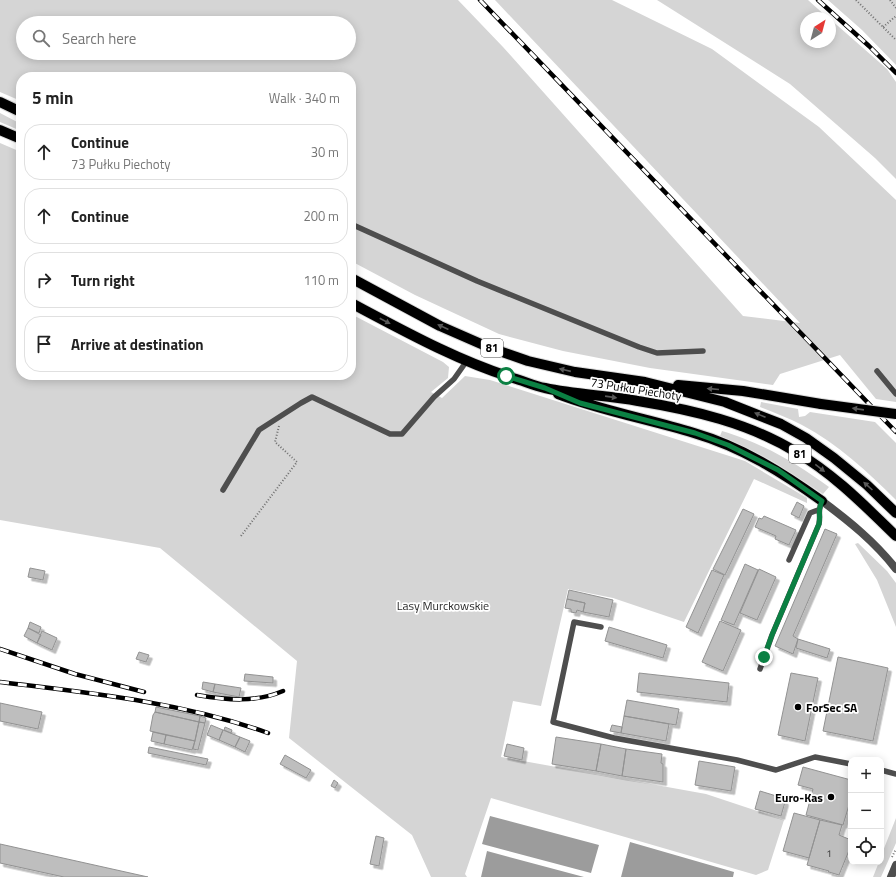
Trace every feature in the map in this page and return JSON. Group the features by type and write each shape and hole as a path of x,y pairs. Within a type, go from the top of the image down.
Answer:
{"main road":[{"path":"0,102 16,110"},
{"path":"0,130 16,137"},
{"name":"73 Pułku Piechoty","path":"356,281 440,326 488,347 528,361 575,372 645,382 725,402 781,424 806,438 834,458 867,485 896,513"},
{"name":"73 Pułku Piechoty","path":"356,306 422,341 466,362 545,388 637,401 683,410 722,420 754,431 797,452 817,466 850,492 896,536"},
{"path":"645,382 743,391 821,404 896,414"},
{"path":"545,388 580,403 695,433 728,445 778,470 820,505"}],"street":[{"path":"820,505 858,528 896,569"},
{"path":"891,877 896,865"}],"lane":[{"path":"356,226 477,281 639,348 657,353 703,351"},
{"path":"223,490 258,430 312,397 390,434 402,434 434,397 454,379 466,362"},
{"path":"877,371 896,394"},
{"path":"789,560 810,513 820,505"},
{"path":"760,669 772,635 819,524 820,505"},
{"path":"601,627 574,622 553,722 614,738 737,760 776,770 815,756 848,763"},
{"path":"884,771 896,774"}],"path":[{"path":"856,0 896,40"},
{"path":"890,0 896,8"},
{"path":"883,27 896,16"},
{"path":"241,536 297,462 275,442 282,415"}],"green space":[{"path":"0,0 458,0 503,47 743,316 800,323 495,0 612,0 712,49 819,127 896,200 896,402 876,399 840,355 780,374 773,385 650,368 563,351 499,334 415,295 356,264 356,72 16,72 16,99 0,92"},
{"path":"657,0 808,0 821,12 800,12 800,48 836,48 836,24 887,69 896,82 896,179 875,158 790,84"},
{"path":"828,0 896,0 896,65 862,30"},
{"path":"0,113 16,121 16,129 0,122"},
{"name":"Lasy Murckowskie","path":"0,143 16,150 16,380 356,380 356,317 443,362 449,367 448,378 431,392 442,398 465,376 490,380 745,461 807,498 807,503 754,479 684,622 613,598 568,589 541,706 513,701 501,757 706,794 784,820 768,870 756,875 491,798 465,874 467,877 431,877 412,835 289,738 297,661 160,548 0,520"},
{"path":"761,402 798,409 799,417 805,416 810,412 875,422 896,443 896,500 875,479 828,441 797,422 760,407"},
{"path":"722,431 778,454 829,487 823,494 772,461 720,436"},
{"path":"858,543 887,571 896,583 896,627 877,580 855,544"},
{"path":"896,818 896,843 881,877 873,877 878,865 884,865 884,848"}],"shaded area":[{"path":"490,816 599,845 591,873 482,844"},
{"path":"630,842 734,872 733,877 621,877"},
{"path":"487,851 584,877 481,877"}],"building":[{"path":"797,502 804,506 799,518 791,514"},
{"path":"743,509 754,514 725,575 713,569"},
{"path":"764,516 796,530 789,545 775,539 776,536 755,527 759,518 762,519"},
{"path":"825,529 837,534 793,636 798,639 793,654 775,646"},
{"path":"745,564 758,570 734,625 721,620"},
{"path":"30,568 45,571 43,580 28,577"},
{"path":"759,569 776,577 757,620 740,613"},
{"path":"712,570 724,575 698,633 686,627"},
{"path":"569,590 613,600 609,617 583,612 585,603 567,599"},
{"path":"567,599 585,603 583,612 577,610 576,613 571,612 571,609 565,608"},
{"path":"720,621 741,630 723,671 702,662"},
{"path":"30,622 41,627 39,633 28,628"},
{"path":"609,627 667,645 663,658 605,641"},
{"path":"28,628 41,635 37,643 24,636"},
{"path":"42,631 57,638 52,650 37,643"},
{"path":"798,639 830,649 827,658 796,648"},
{"path":"139,652 149,655 146,662 136,659"},
{"path":"838,657 888,668 873,741 823,731"},
{"path":"639,673 729,683 727,702 637,692"},
{"name":"ForSec SA","path":"791,673 818,678 805,741 778,735"},
{"path":"245,674 273,677 273,683 244,681"},
{"path":"203,682 215,684 213,692 202,689"},
{"path":"215,684 241,688 239,697 213,692"},
{"path":"627,700 679,709 676,725 624,716"},
{"path":"0,703 42,712 38,729 0,721"},
{"path":"156,707 200,716 199,722 155,712"},
{"path":"155,712 199,722 195,741 150,731"},
{"path":"200,716 206,718 205,723 199,722"},
{"path":"624,716 669,724 666,741 621,733"},
{"path":"199,722 205,723 198,750 193,749"},
{"path":"211,725 223,730 219,740 207,735"},
{"path":"612,725 622,727 621,733 610,731"},
{"path":"225,727 232,730 231,733 224,730"},
{"path":"223,730 240,737 235,747 219,740"},
{"path":"153,732 166,735 164,744 151,741"},
{"path":"166,735 195,741 192,750 164,744"},
{"path":"240,737 250,741 245,752 235,747"},
{"path":"556,737 601,744 596,771 552,764"},
{"path":"507,744 524,748 522,760 504,756"},
{"path":"601,744 626,749 622,776 596,771"},
{"path":"149,747 208,759 206,765 148,753"},
{"path":"626,749 662,754 661,763 663,764 663,782 622,776"},
{"path":"285,755 311,770 306,778 280,764"},
{"path":"699,761 735,767 731,791 695,785"},
{"name":"Euro-Kas","path":"803,767 848,779 848,808 843,825 806,815 813,789 798,785"},
{"path":"334,780 338,783 335,788 331,786"},
{"path":"760,791 783,798 785,802 781,816 755,809"},
{"path":"794,813 820,820 809,858 783,851"},
{"name":"Euro-Kas","path":"820,820 842,825 839,835 848,839 848,853 839,875 807,865"},
{"path":"376,836 384,838 379,866 370,864"},
{"path":"0,844 148,877 64,877 0,863"}],"railway":[{"path":"480,0 896,432"},
{"path":"818,0 869,46 896,73"},
{"path":"0,649 75,674 144,692"},
{"path":"0,682 101,695 169,706 235,722 268,733"},
{"path":"197,695 230,699 251,699 272,695 283,691"}],"place":[{"name":"ForSec SA","path":"798,707"},
{"name":"Euro-Kas","path":"831,797"}],"route":[{"path":"506,376 545,388 580,403 695,433 728,445 778,470 822,501 818,510 820,517 819,524 804,557 764,657"}]}
